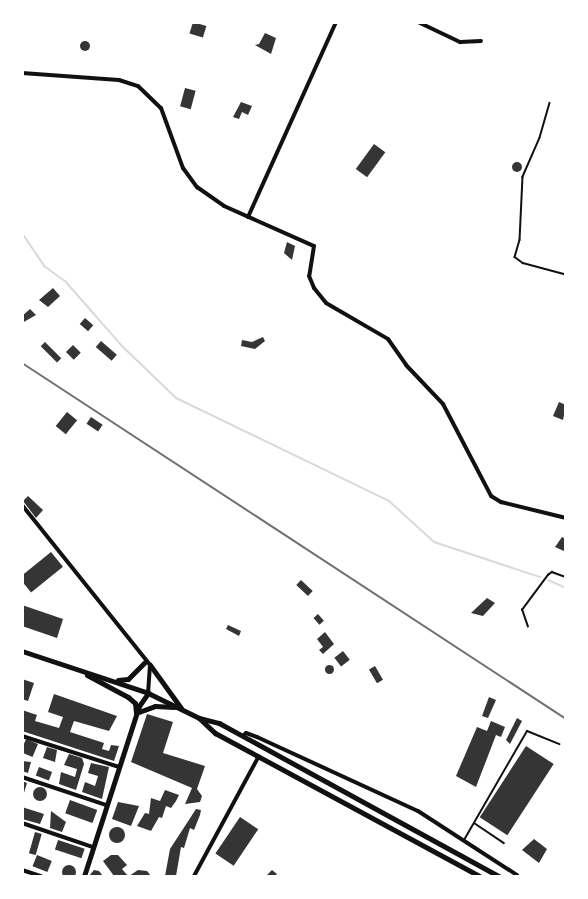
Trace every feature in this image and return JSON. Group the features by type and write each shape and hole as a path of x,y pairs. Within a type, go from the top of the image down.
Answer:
{"main road":[{"path":"22,651 148,693 199,718 219,723 499,876"},
{"path":"113,681 128,679 148,663 180,708"},
{"path":"78,669 128,697 135,703 136,713"},
{"path":"84,876 136,713 148,693"},
{"path":"136,713 155,706 180,708"},
{"path":"199,718 215,733 479,876"}],"street":[{"path":"249,217 336,22"},
{"path":"418,22 460,42 481,41"},
{"path":"22,73 119,80 138,86 161,108 183,168 197,187 224,206 314,246 309,276 314,288 326,303 388,339 406,365 443,404 491,496 501,502 566,518"},
{"path":"22,505 148,663 148,693"},
{"path":"243,736 246,733 257,737 364,784 464,840 517,875"},
{"path":"22,736 119,767"},
{"path":"194,876 259,755"},
{"path":"22,777 106,805"},
{"path":"22,823 93,847"},
{"path":"22,870 41,876"}],"lane":[{"path":"464,840 527,731 559,744"},
{"path":"474,823 504,843"}],"path":[{"path":"550,103 540,138 523,177 520,240 515,257 523,263 565,274 566,246"},
{"path":"528,627 522,610 548,575 552,572 566,577"}],"building":[{"path":"193,22 206,26 203,38 189,33"},
{"path":"265,33 276,38 271,54 255,45 259,44"},
{"path":"85,41 89,42 89,50 85,51 81,50 80,46 81,42"},
{"path":"185,88 196,91 191,109 180,106"},
{"path":"241,102 252,106 248,115 242,112 239,119 233,117"},
{"path":"374,144 385,152 367,177 356,169"},
{"path":"517,162 521,163 521,171 517,172 513,171 512,167 513,163"},
{"path":"287,242 295,246 292,260 284,253"},
{"path":"53,288 60,296 48,307 39,300"},
{"path":"30,309 36,315 22,323 22,316"},
{"path":"85,318 93,325 88,331 80,324"},
{"path":"263,337 265,341 255,349 241,346 242,340 252,342"},
{"path":"101,341 117,355 112,361 96,347"},
{"path":"45,342 61,358 57,363 41,346"},
{"path":"73,345 81,353 74,360 66,352"},
{"path":"559,402 566,405 563,420 553,416"},
{"path":"67,412 77,420 66,434 56,426"},
{"path":"91,417 103,425 98,431 87,424"},
{"path":"28,496 43,510 36,518 23,501"},
{"path":"562,537 566,539 566,552 555,547"},
{"path":"51,552 63,567 31,593 22,581 22,575"},
{"path":"301,580 313,591 308,596 296,585"},
{"path":"487,598 495,603 483,616 471,613"},
{"path":"22,605 63,619 57,638 22,626"},
{"path":"318,614 324,621 319,625 313,618"},
{"path":"228,625 241,631 239,636 226,629"},
{"path":"325,632 334,644 323,654 319,650 323,647 317,639"},
{"path":"343,651 350,660 341,666 334,658"},
{"path":"329,665 333,669 329,673 325,669"},
{"path":"375,666 383,680 377,683 369,670"},
{"path":"22,679 34,683 28,701 22,699"},
{"path":"54,694 117,716 109,731 74,721 70,732 104,743 102,749 109,751 111,745 119,746 114,761 22,731 22,710 37,715 35,721 59,728 63,717 48,712"},
{"path":"489,697 496,700 488,718 482,716"},
{"path":"147,714 173,722 163,753 205,766 197,789 202,796 200,802 185,804 192,788 131,762"},
{"path":"517,718 522,721 510,744 506,740"},
{"path":"491,721 505,727 501,737 496,735 476,787 456,776 477,727 487,731"},
{"path":"26,739 38,744 32,757 22,753"},
{"path":"526,746 554,764 507,835 480,817"},
{"path":"47,747 57,750 55,762 43,758"},
{"path":"69,754 82,758 84,764 76,790 59,784 61,772 75,777 77,769 64,765"},
{"path":"22,761 31,762 28,773 22,771"},
{"path":"91,763 109,767 102,799 82,792 85,782 95,786 98,776 88,773"},
{"path":"39,767 52,772 49,780 36,775"},
{"path":"22,781 27,783 23,796 22,796"},
{"path":"37,787 43,787 47,794 43,801 37,801 33,797 33,791"},
{"path":"165,790 179,795 171,808 166,806 162,818 159,817 151,831 137,826 145,813 149,814 151,798 160,801"},
{"path":"70,800 97,810 92,823 65,813"},
{"path":"118,802 139,806 131,826 112,819"},
{"path":"22,807 44,814 40,824 22,819"},
{"path":"196,809 201,810 200,815 194,830 190,828 184,848 181,847 176,876 165,876 170,849"},
{"path":"51,811 66,822 62,832 50,828"},
{"path":"240,817 258,829 234,866 215,853"},
{"path":"117,827 125,835 117,843 109,835"},
{"path":"35,832 42,834 36,855 29,853"},
{"path":"534,839 547,849 539,863 522,850"},
{"path":"58,840 85,849 82,858 55,850"},
{"path":"37,855 52,861 47,872 33,866"},
{"path":"111,855 118,855 127,865 122,869 128,876 114,876 103,861"},
{"path":"69,865 74,867 76,872 74,877 69,879 64,877 62,872 64,867"},
{"path":"94,870 99,871 103,876 89,876"},
{"path":"138,870 147,871 151,876 129,876"},
{"path":"272,870 277,874 266,876"}],"waterway":[{"path":"22,233 44,266 65,281 121,345 176,398 389,501 434,542 540,577"},
{"path":"548,580 566,588"}],"railway":[{"path":"22,363 566,719"}]}
